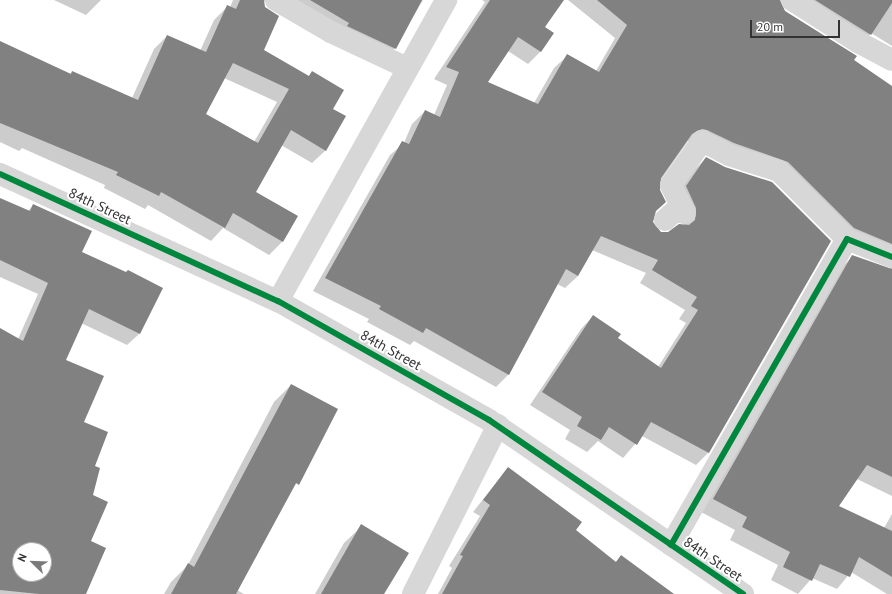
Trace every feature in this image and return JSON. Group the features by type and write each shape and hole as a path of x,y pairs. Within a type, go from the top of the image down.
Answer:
{"street":[{"path":"276,0 331,32 407,68"},
{"path":"278,301 446,0"},
{"path":"792,0 858,42 892,60"},
{"path":"665,220 675,211 685,213 671,185 702,141 729,155 779,171 848,239 892,257"},
{"name":"84th Street","path":"0,174 278,301 498,425 743,594"},
{"path":"671,545 848,239"},
{"path":"413,594 498,425"}],"building":[{"path":"240,0 264,0 265,7 279,16 264,50 309,76 312,71 344,90 333,109 346,116 326,151 291,130 256,192 298,216 283,242 233,213 225,228 161,192 159,196 116,175 118,172 0,123 0,41 71,74 72,71 138,100 167,35 206,52 227,5 236,9","holes":["233,63 289,89 258,143 206,114"]},
{"path":"310,0 422,0 396,49 347,26 349,23"},
{"path":"490,0 564,0 545,27 554,33 541,52 518,37 488,82 538,104 567,54 599,72 627,25 597,0 780,0 785,11 857,56 854,60 892,86 892,244 854,228 788,162 734,143 707,130 702,129 692,134 661,178 660,190 666,202 656,211 653,222 661,232 668,232 679,224 689,225 695,220 696,208 686,186 706,157 725,167 772,182 831,241 709,453 651,422 637,445 609,427 601,440 577,426 582,417 542,392 593,315 621,334 618,338 661,368 698,310 691,306 697,297 652,270 658,260 601,236 578,276 566,269 509,375 426,328 423,333 379,309 381,306 325,278 402,141 409,144 425,110 440,117 459,72 446,67"},
{"path":"815,0 892,0 892,3 871,35"},
{"path":"0,198 30,211 33,204 92,231 82,252 126,272 128,270 163,288 140,334 89,309 66,360 104,376 84,422 108,432 95,466 100,468 93,495 108,502 91,541 106,548 86,594 39,594 0,590 0,328 23,341 48,283 0,260"},
{"path":"852,255 892,269 892,477 867,465 839,506 892,531 892,577 859,557 850,577 820,564 812,581 783,567 790,552 742,527 747,517 713,499"},
{"path":"291,384 338,409 299,485 296,483 236,594 171,594 188,563 194,567"},
{"path":"508,467 582,522 576,530 616,562 621,555 674,594 442,594 463,556 460,555 490,505 483,500"},
{"path":"361,524 409,553 384,594 321,594"}],"cycle path":[{"path":"0,174 278,301 489,420 743,594"},
{"path":"671,545 847,239 892,257"}]}
